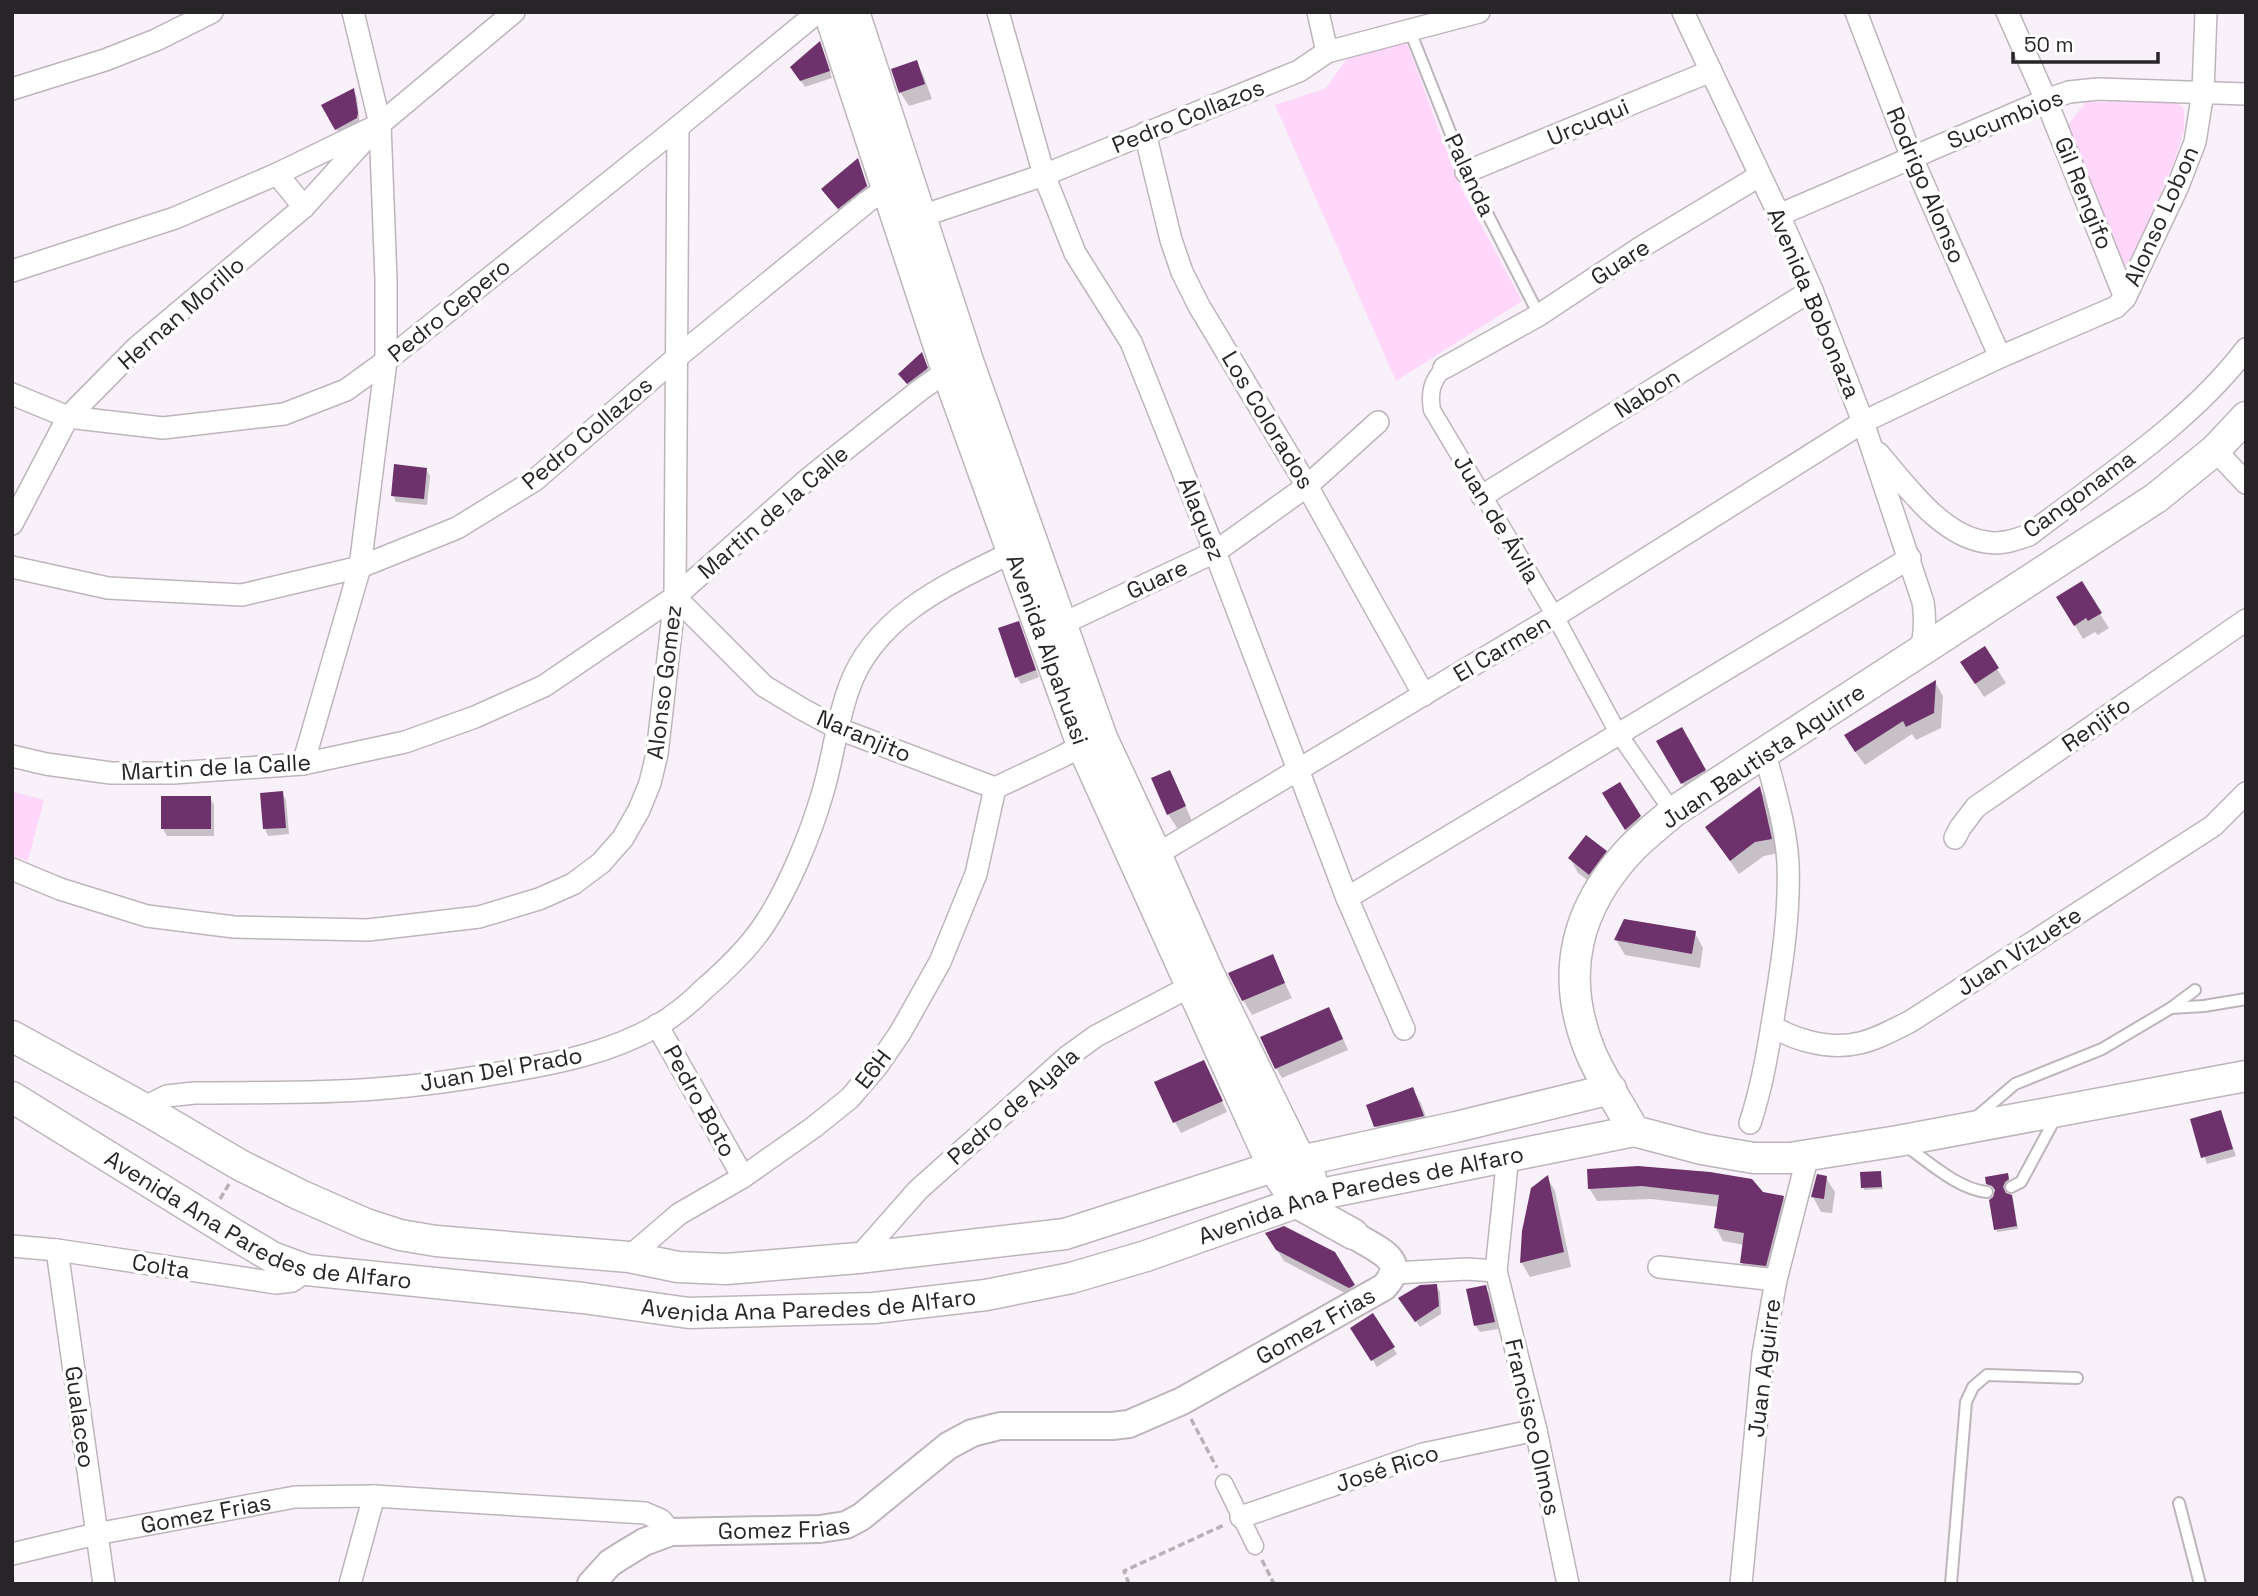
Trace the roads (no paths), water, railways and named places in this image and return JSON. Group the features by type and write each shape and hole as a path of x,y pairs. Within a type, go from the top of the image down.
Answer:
{"main road":[{"name":"Avenida Alpahuasi","path":"829,12 898,184"},
{"name":"Avenida Alpahuasi","path":"854,12 909,220 958,368 1013,552 1082,745 1208,972 1287,1164"},
{"name":"Avenida Alpahuasi","path":"958,368 1062,624 1191,986 1287,1164 1309,1198 1353,1234"},
{"name":"Juan Bautista Aguirre","path":"1634,1131 1591,1053 1578,1015 1573,969 1589,911 1607,878 1633,847 1673,812 2157,498 2215,450 2246,417"},
{"name":"Avenida Ana Paredes de Alfaro","path":"12,1036 144,1108 240,1165 344,1214 400,1235 436,1241 629,1257 677,1267 726,1269 858,1258 1065,1234 1287,1164 1611,1089"},
{"path":"1634,1131 1679,1144 1736,1155 1772,1158 1808,1155 1898,1141 2246,1076"},
{"name":"Avenida Ana Paredes de Alfaro","path":"12,1097 272,1257 307,1270 583,1297 690,1313 874,1308 986,1295 1071,1278 1146,1256 1309,1198 1634,1131"}],"street":[{"path":"12,89 144,45 212,12"},
{"path":"303,764 360,567 386,361 380,124 353,12"},
{"path":"12,271 175,218 277,174 380,124 514,12"},
{"name":"Pedro Cepero","path":"12,394 68,417 163,428 284,414 346,390 386,361 818,12"},
{"name":"Alaquez","path":"998,12 1044,175 1075,253 1130,342 1215,552 1347,898 1405,1029"},
{"path":"1318,12 1326,52"},
{"name":"Pedro Collazos","path":"909,220 1044,175 1299,71 1326,52 1479,12"},
{"name":"Rodrigo Alonso","path":"1856,12 1912,158 2000,357"},
{"name":"Gil Rengifo","path":"2007,12 2046,100 2125,298"},
{"name":"Alonso Lobon","path":"1864,422 2000,357 2116,307 2125,298 2178,186 2195,142 2203,92 2206,12"},
{"name":"Avenida Bobonaza","path":"1687,13 1812,290 1864,422 1923,603 1925,636 1920,652"},
{"name":"Urcuqui","path":"1466,172 1711,71"},
{"name":"Sucumbios","path":"1779,215 2070,92 2098,89 2246,94"},
{"name":"Hernan Morillo","path":"12,524 68,417 136,348 304,207 380,124"},
{"name":"Alonso Gomez","path":"12,869 60,889 147,916 234,927 368,930 479,917 539,899 573,884 601,863 623,838 639,810 657,754 675,597 678,127"},
{"name":"Los Colorados","path":"1144,133 1171,240 1182,272 1199,306 1307,486 1423,695"},
{"path":"277,174 304,207"},
{"name":"Guare","path":"1444,368 1539,315 1643,246 1759,176"},
{"name":"Pedro Collazos","path":"12,567 108,587 242,595 360,567 457,528 535,480 676,358 867,202 898,184"},
{"name":"Nabon","path":"1482,496 1812,290"},
{"name":"Cangonama","path":"1870,444 1935,516 1966,537 1986,542 2007,542 2029,535 2170,427 2199,402 2246,349"},
{"name":"Martin de la Calle","path":"12,756 46,764 111,773 173,773 303,764 405,742 475,717 544,686 675,597 808,479 920,390 958,368"},
{"name":"Juan de Ávila","path":"1444,368 1431,387 1432,410 1555,616 1618,733 1673,812"},
{"name":"Guare","path":"1062,624 1215,552 1307,486 1378,422"},
{"name":"El Carmen","path":"1146,860 1555,616 1864,422"},
{"path":"2215,450 2246,483"},
{"name":"Juan Del Prado","path":"144,1108 167,1096 194,1093 373,1089 465,1079 559,1063 612,1048 657,1026 687,1005 714,980 742,953 765,924 800,858 822,794 849,687 872,645 891,624 958,579 1013,552"},
{"path":"1347,898 1910,558"},
{"name":"Naranjito","path":"675,597 764,686 802,709 839,729 995,788"},
{"path":"1923,603 1948,620 1963,625"},
{"name":"Renjifo","path":"1955,838 1976,807 2246,620"},
{"path":"995,788 1082,745"},
{"path":"1750,1123 1762,1081 1772,1026 1785,930 1788,862 1765,753"},
{"name":"E6H","path":"629,1257 679,1214 743,1177 814,1127 850,1098 878,1065 900,1033 940,962 976,874 995,788"},
{"name":"Juan Vizuete","path":"1772,1026 1787,1034 1822,1045 1842,1047 1874,1040 1911,1021 2213,826 2246,793"},
{"name":"Pedro de Ayala","path":"858,1258 918,1190 1067,1057 1096,1036 1191,986"},
{"name":"Pedro Boto","path":"657,1026 743,1177"},
{"path":"1496,1271 1508,1155"},
{"name":"Juan Aguirre","path":"1741,1584 1763,1353 1776,1280 1808,1155"},
{"name":"Avenida Alpahuasi","path":"1353,1234 1391,1259 1395,1266 1394,1273"},
{"name":"Colta","path":"12,1246 57,1250 276,1283 292,1282 307,1270"},
{"name":"Gualaceo","path":"57,1250 104,1584"},
{"path":"1659,1267 1776,1280"},
{"name":"Gomez Frias","path":"12,1554 96,1534 295,1497 374,1496 645,1513 661,1520 671,1532 820,1529 846,1525 861,1517 948,1446 972,1433 1000,1426 1129,1424 1182,1401 1384,1287 1394,1273 1467,1269 1496,1271"},
{"name":"Francisco Olmos","path":"1496,1271 1536,1430 1568,1584"},
{"name":"José Rico","path":"1241,1517 1423,1454 1536,1430"},
{"path":"1224,1483 1255,1546"},
{"path":"349,1584 374,1496"},
{"path":"589,1581 610,1563 633,1549 671,1532"}],"lane":[{"name":"Palanda","path":"1410,31 1466,172 1539,315"},
{"path":"1965,1128 2015,1084 2102,1049 2171,1008 2195,990"},
{"path":"2171,1008 2246,999"},
{"path":"2011,1187 2021,1182 2061,1109"},
{"path":"1898,1141 1958,1182 1977,1191 1987,1192"},
{"path":"1951,1584 1966,1402 1973,1387 1987,1375 2077,1378"},
{"path":"2179,1503 2200,1584"}]}
